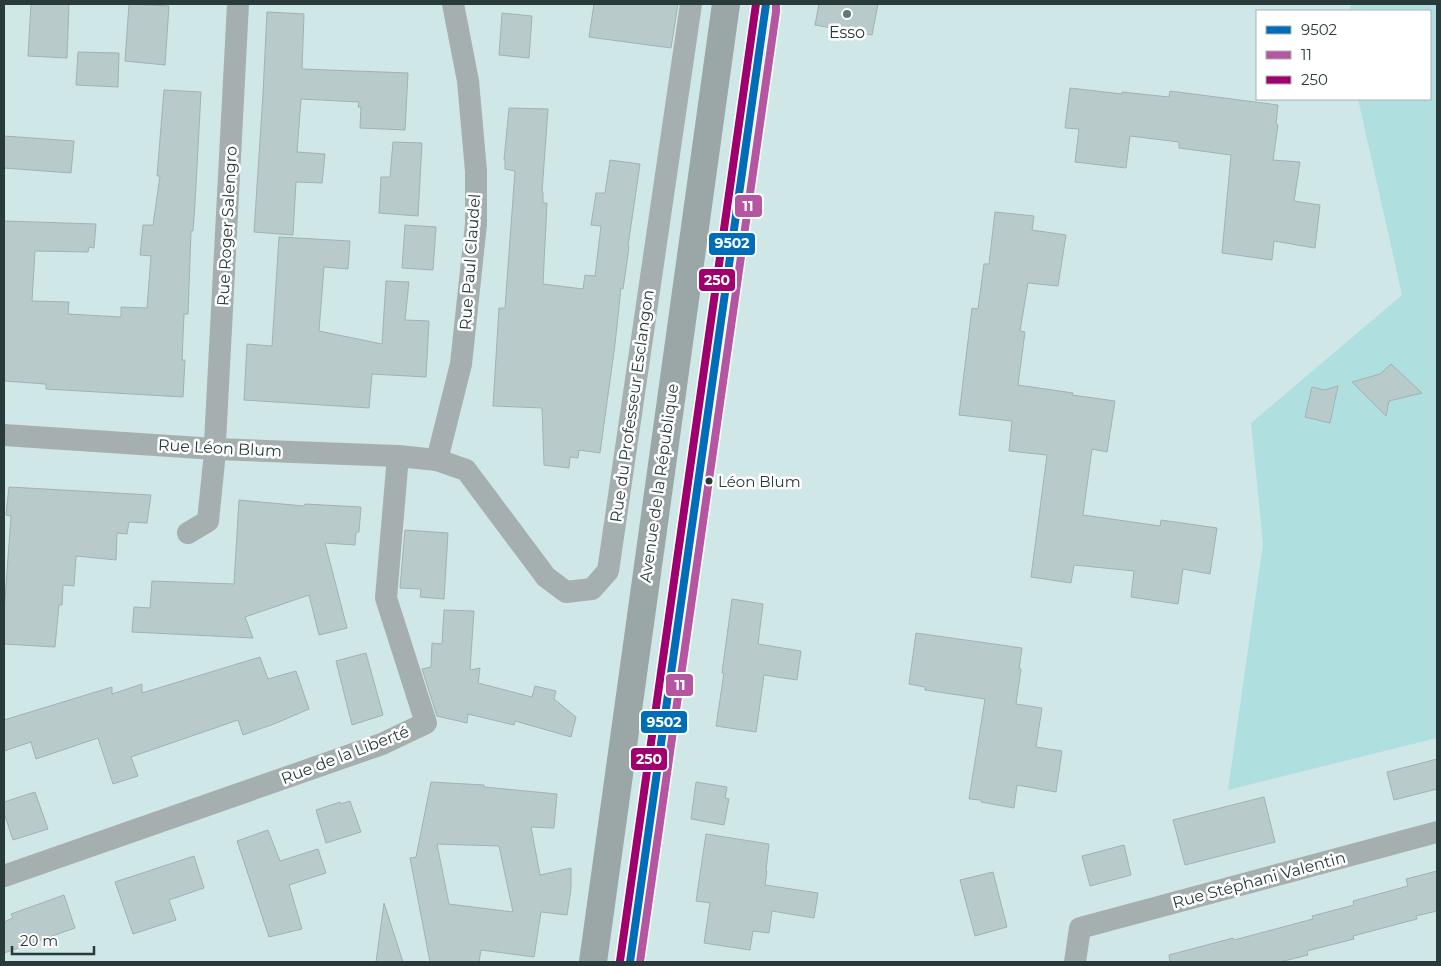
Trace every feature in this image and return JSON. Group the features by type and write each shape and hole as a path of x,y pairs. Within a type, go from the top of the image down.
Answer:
{"main road":[{"name":"Avenue de la République","path":"592,962 726,4"},
{"path":"630,962 766,4"}],"street":[{"name":"Rue Roger Salengro","path":"188,533 208,521 215,449 238,4"},
{"name":"Rue Paul Claudel","path":"437,460 461,364 476,224 476,171 468,81 453,4"},
{"name":"Rue du Professeur Esclangon","path":"437,460 466,470 546,577 566,592 592,589 608,571 691,4"},
{"name":"Rue Léon Blum","path":"4,435 215,449 398,456 437,460"},
{"name":"Rue de la Liberté","path":"4,876 382,744 426,723 386,598 398,456"},
{"name":"Rue Stéphani Valentin","path":"1075,962 1080,928 1437,832"}],"shaded area":[{"path":"1351,4 1437,4 1437,738 1228,790 1263,544 1251,423 1402,295 1358,100 1431,100 1431,10 1350,10"}],"building":[{"path":"31,4 69,4 67,58 28,56"},
{"path":"129,4 169,6 165,65 125,61"},
{"path":"594,4 678,4 671,48 589,37"},
{"name":"Esso","path":"819,4 878,4 872,35 815,25"},
{"path":"267,12 304,14 302,69 408,73 405,130 360,128 361,107 358,107 359,102 301,99 297,152 325,154 322,183 296,182 293,235 254,232"},
{"path":"502,13 532,16 529,58 499,55"},
{"path":"78,52 119,53 118,87 76,85"},
{"path":"1070,88 1169,97 1170,91 1278,105 1276,124 1278,125 1273,160 1300,162 1294,201 1320,205 1315,248 1274,241 1272,260 1222,253 1231,155 1179,148 1179,142 1130,136 1126,168 1075,162 1079,129 1065,128"},
{"path":"164,90 201,92 193,231 191,231 188,314 184,314 182,360 185,360 183,397 46,389 46,384 4,381 4,221 96,224 94,248 89,247 88,252 35,251 32,301 69,302 68,314 121,317 121,307 147,308 151,256 140,255 143,225 153,225 160,176 157,176"},
{"path":"509,108 548,109 542,192 543,203 547,203 543,284 583,289 585,275 595,276 601,226 591,225 596,193 605,193 610,160 640,164 623,289 621,288 600,453 579,450 578,458 570,457 569,468 544,465 542,408 493,406 499,308 505,308 515,171 505,169 504,160"},
{"path":"4,136 74,141 71,173 4,168"},
{"path":"393,142 422,143 418,216 379,213 381,177 390,177"},
{"path":"995,212 1034,216 1032,230 1066,235 1058,286 1028,283 1020,331 1025,332 1018,385 1115,401 1107,452 1092,449 1083,515 1160,526 1161,520 1217,528 1210,574 1183,569 1178,604 1131,597 1134,571 1074,565 1071,583 1031,577 1047,455 1009,451 1012,421 959,415 972,308 978,309 984,264 989,264"},
{"path":"405,225 436,227 433,270 402,268"},
{"path":"279,237 350,241 348,269 324,267 319,331 382,344 386,281 409,282 405,320 429,321 426,377 372,374 369,408 244,400 247,344 272,346"},
{"path":"1391,364 1422,393 1389,401 1386,416 1352,382 1380,374"},
{"path":"1338,386 1330,423 1305,417 1312,387 1324,390"},
{"path":"9,487 151,495 147,523 129,522 127,534 117,533 116,560 76,556 74,586 63,585 62,605 59,605 55,647 4,644 4,613 11,516 6,515"},
{"path":"239,500 304,506 305,504 361,507 359,532 356,532 355,545 325,543 347,628 319,635 309,595 245,617 253,638 132,632 134,607 150,608 152,581 234,584"},
{"path":"405,530 448,533 444,599 420,597 421,589 400,588"},
{"path":"732,599 763,604 758,644 801,651 797,680 764,675 756,732 716,726"},
{"path":"444,610 474,611 470,670 480,668 478,683 532,697 535,686 556,691 554,699 576,717 571,737 515,721 514,725 468,714 467,723 437,716 422,669 431,667 432,643 442,644"},
{"path":"916,633 1022,648 1016,704 1042,708 1036,747 1062,751 1056,792 1017,785 1014,808 969,799 985,699 925,690 925,687 909,684"},
{"path":"366,653 383,715 352,725 336,661"},
{"path":"260,657 268,679 296,671 309,709 243,735 238,720 131,757 138,776 113,784 98,738 36,759 31,742 4,751 4,720 112,687 112,694 142,684 142,693"},
{"path":"1437,759 1437,789 1394,800 1387,772"},
{"path":"431,782 484,785 484,787 557,794 554,828 531,827 540,875 571,868 571,889 567,915 541,912 534,957 481,950 479,962 430,962 410,858 416,857","holes":["437,844 499,846 513,912 449,904"]},
{"path":"696,782 727,787 725,798 729,799 724,825 691,819"},
{"path":"35,792 48,829 13,840 4,813 4,802"},
{"path":"1264,797 1275,842 1185,865 1173,820"},
{"path":"350,801 361,832 326,843 316,810 340,802 341,804"},
{"path":"268,830 280,861 318,849 326,873 289,885 302,929 269,937 237,841"},
{"path":"706,834 769,844 765,885 818,893 814,918 772,911 769,933 753,931 750,950 704,943 710,903 696,901"},
{"path":"1124,845 1131,875 1090,886 1082,856"},
{"path":"194,856 204,888 169,900 176,920 133,934 115,882"},
{"path":"1437,871 1437,911 1416,916 1417,919 1353,936 1354,939 1307,951 1308,955 1280,962 1170,962 1169,955 1313,919 1312,916 1354,905 1353,901 1408,886 1406,879"},
{"path":"993,872 1007,927 975,936 960,880"},
{"path":"64,895 75,928 4,953 4,922 13,918 11,914"},
{"path":"384,903 403,962 376,962"}],"transit line":[{"name":"250","path":"620,961 756,4"},
{"name":"9502","path":"630,962 766,4"},
{"name":"11","path":"640,962 776,4"}],"place":[{"name":"Esso","path":"847,14"},
{"name":"Léon Blum","path":"709,481"}]}
